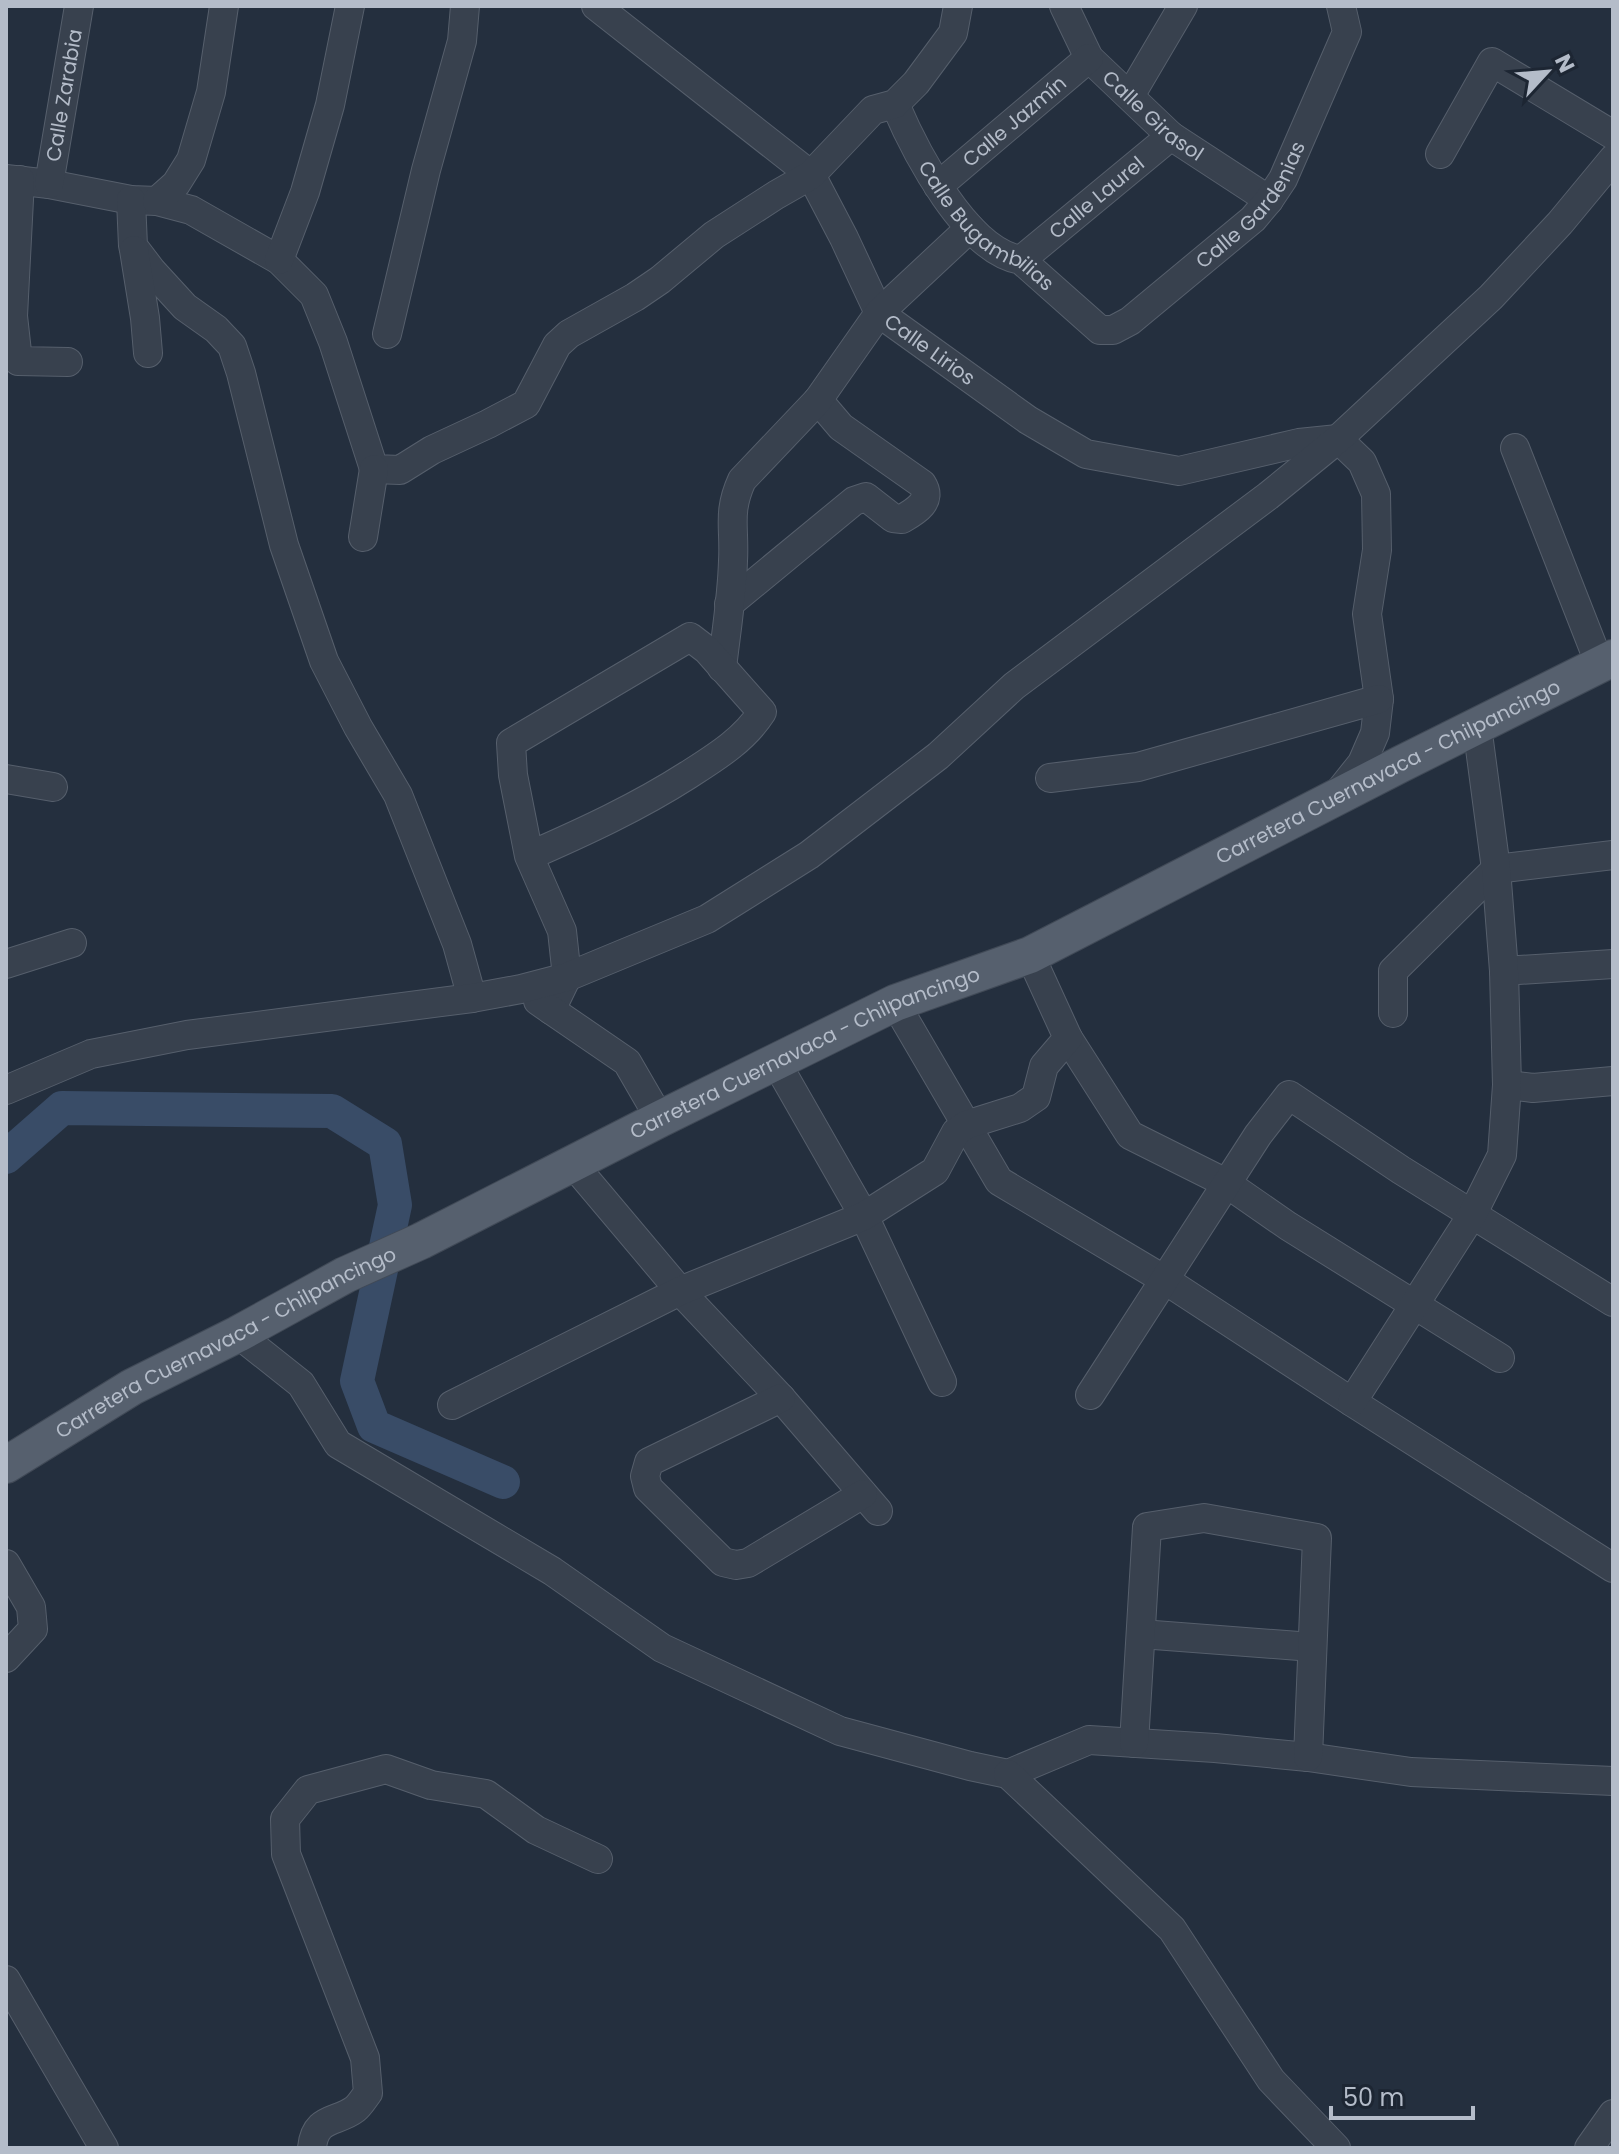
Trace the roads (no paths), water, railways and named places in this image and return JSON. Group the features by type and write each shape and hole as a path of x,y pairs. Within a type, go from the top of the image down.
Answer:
{"main road":[{"name":"Carretera Cuernavaca - Chilpancingo","path":"6,1465 132,1387 238,1334 345,1275 421,1241 895,1003 1030,955 1607,661"}],"street":[{"name":"Calle Zarabia","path":"49,184 79,6"},
{"path":"148,353 133,246 144,200 176,184 191,160 211,92 224,6"},
{"path":"279,260 305,192 322,134 350,6"},
{"path":"387,334 426,170 462,41 465,6"},
{"path":"596,6 811,175"},
{"path":"374,469 400,470 432,450 526,404 557,345 569,334 635,297 714,235 811,175 873,110 895,104 916,83 953,33 958,6"},
{"name":"Calle Girasol","path":"1064,6 1089,58 1171,136 1269,200"},
{"path":"1130,96 1183,6"},
{"name":"Calle Gardenias","path":"1100,330 1113,330 1130,321 1253,219 1269,200 1283,179 1344,19"},
{"name":"Calle Jazmín","path":"938,186 1089,58"},
{"path":"1440,154 1492,62 1613,135"},
{"name":"Calle Bugambilias","path":"895,104 938,186 970,228 1009,258 1021,260 1100,330"},
{"name":"Calle Laurel","path":"1021,260 1171,136"},
{"path":"6,1090 91,1054 187,1035 521,989 567,977 707,919 809,855 938,756 1014,686 1268,496 1338,439 1491,297 1560,223 1613,159"},
{"name":"Calle Lirios","path":"811,175 879,313 1028,420 1086,454 1179,471 1299,443 1338,439"},
{"path":"68,362 18,361 9,316 13,180 191,210 279,260 314,295 333,342 374,469 363,537"},
{"path":"722,668 733,559 731,516 738,487 818,400 879,313 970,228"},
{"path":"133,246 185,307 216,329 232,346 284,545 324,661 398,795 457,944 472,998"},
{"path":"729,604 854,501 866,497 893,518 902,519 923,503 926,496 922,484 841,427 818,400"},
{"path":"1333,800 1362,763 1375,733 1379,699 1367,614 1377,550 1376,494 1362,462 1338,439"},
{"path":"1515,448 1607,661"},
{"path":"529,856 656,796 720,755 751,729 762,712 707,650 690,637 511,743 513,775 529,856 562,931 567,977 551,1010"},
{"path":"1050,778 1138,767 1379,699"},
{"path":"1352,1402 1472,1215 1502,1155 1507,1085 1504,971 1496,869 1466,732"},
{"path":"6,779 53,787"},
{"path":"1393,1013 1393,971 1496,869 1613,855"},
{"path":"6,964 72,943"},
{"path":"1030,955 1068,1038 1130,1135 1226,1183 1288,1226 1500,1358"},
{"path":"1504,971 1613,964"},
{"path":"521,989 627,1062 660,1119"},
{"path":"895,1003 999,1181 1165,1280 1613,1568"},
{"path":"452,1405 680,1291 864,1216 935,1171 956,1132 966,1125 1020,1108 1036,1097 1044,1066 1068,1038"},
{"path":"776,1062 864,1216 942,1382"},
{"path":"1507,1085 1533,1088 1613,1081"},
{"path":"1090,1395 1226,1183 1289,1095 1472,1215 1613,1302"},
{"path":"573,1164 680,1291 781,1398 870,1503 748,1563 736,1565 723,1562 648,1488 645,1476 649,1462 781,1398"},
{"path":"238,1334 301,1384 338,1444 552,1571 662,1648 840,1731 1008,1774 1172,1929 1271,2080 1336,2148"},
{"path":"1134,1743 1147,1527 1204,1518 1317,1538 1308,1757"},
{"path":"6,1564 31,1607 33,1629 6,1658"},
{"path":"1141,1634 1312,1647"},
{"path":"1008,1774 1089,1740 1308,1757 1411,1772 1613,1781"},
{"path":"312,2148 324,2123 355,2109 368,2093 365,2058 286,1854 285,1819 308,1790 386,1769 431,1785 486,1794 536,1830 598,1859"},
{"path":"6,1980 104,2148"},
{"path":"1589,2148 1613,2114"}],"waterway":[{"path":"6,1157 62,1108 332,1111 385,1144 395,1205 357,1381 374,1426 503,1482"}]}
